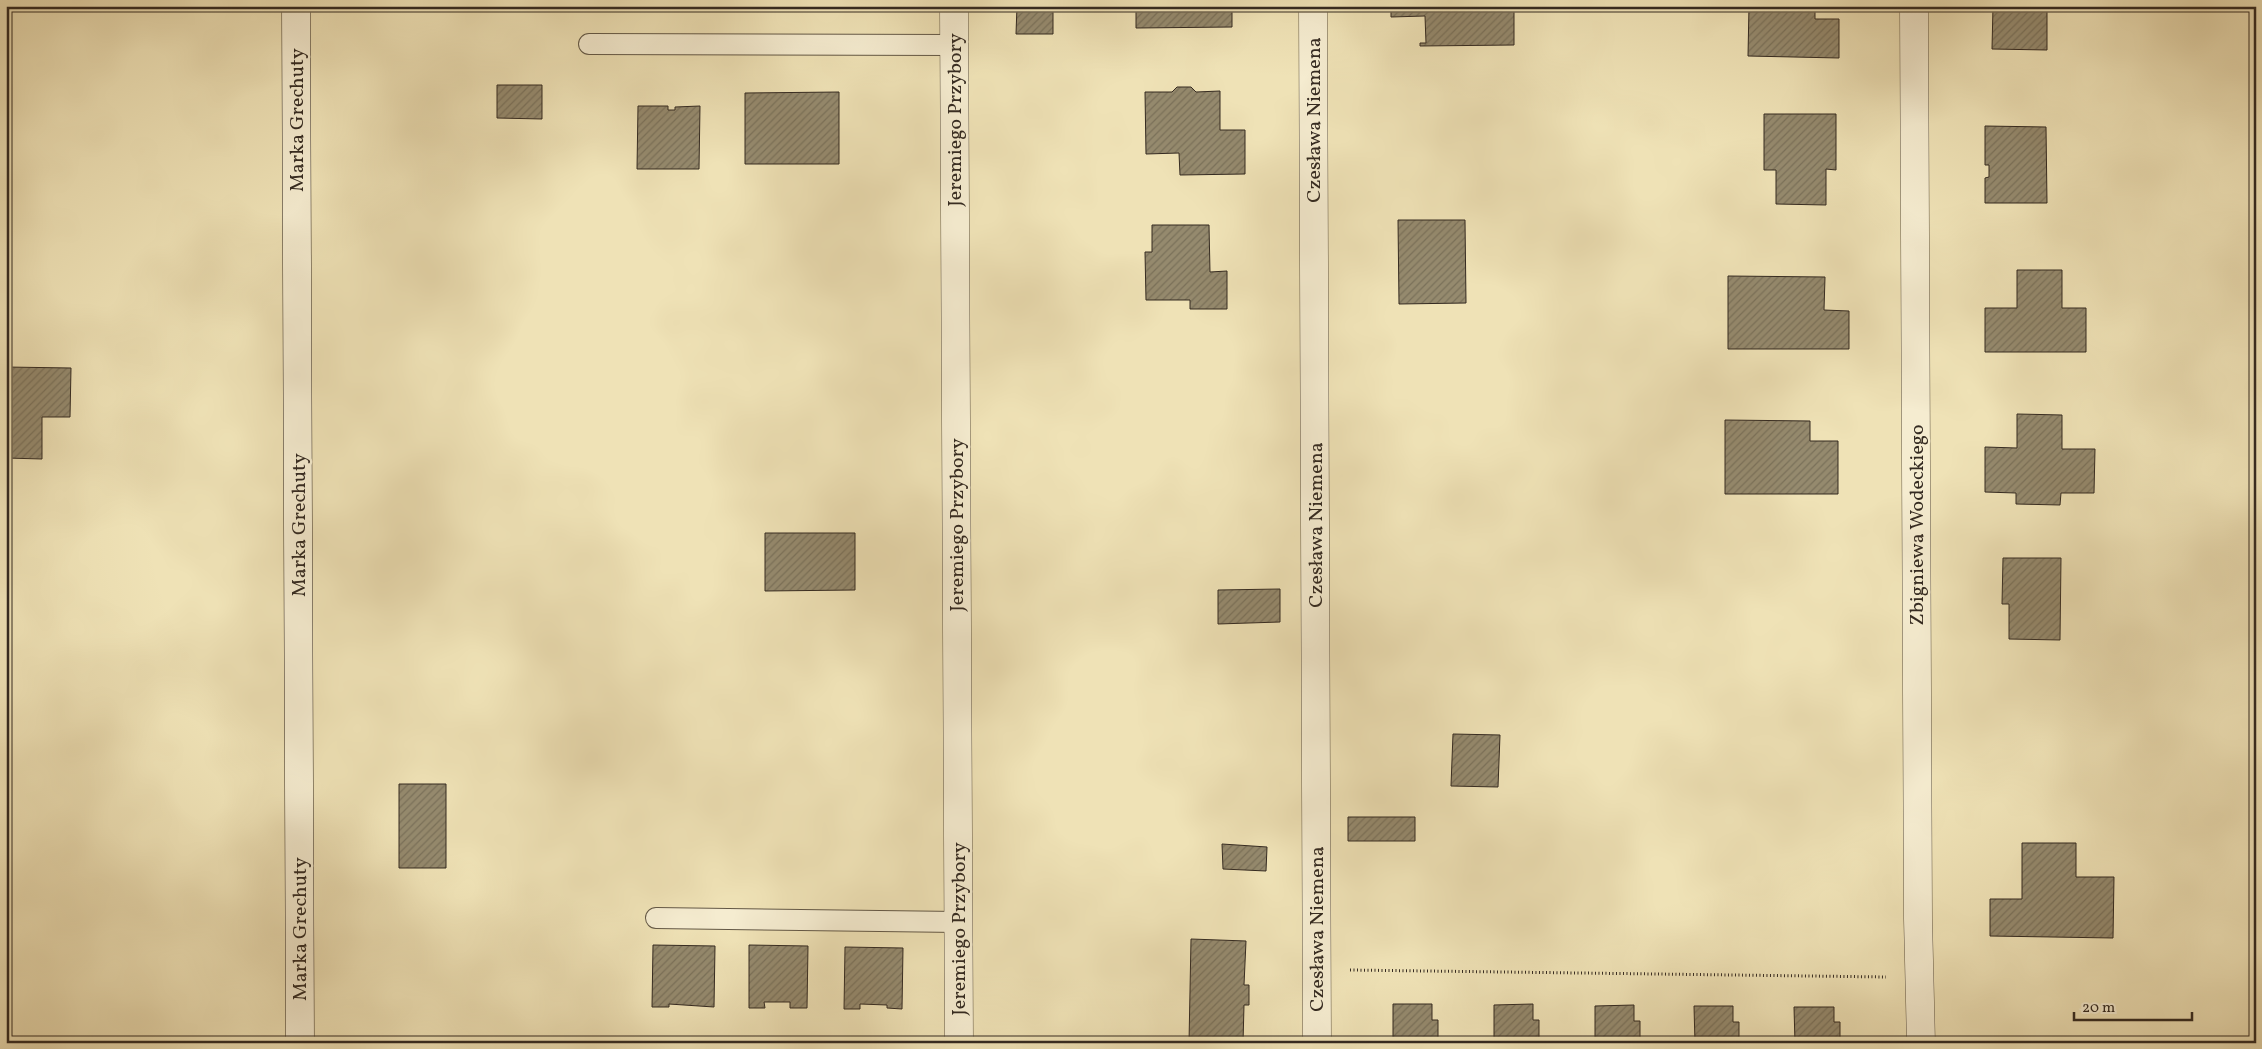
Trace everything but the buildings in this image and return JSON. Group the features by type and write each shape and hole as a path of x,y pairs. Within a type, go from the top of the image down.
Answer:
{"street":[{"name":"Marka Grechuty","path":"296,6 300,1043"},
{"name":"Jeremiego Przybory","path":"954,6 959,1043"},
{"name":"Czesława Niemena","path":"1313,6 1316,1043"},
{"name":"Zbigniewa Wodeckiego","path":"1914,6 1919,978 1921,1043"}],"lane":[{"path":"589,44 954,45"},
{"path":"656,918 958,922"}],"path":[{"path":"1316,970 1919,978"}]}
